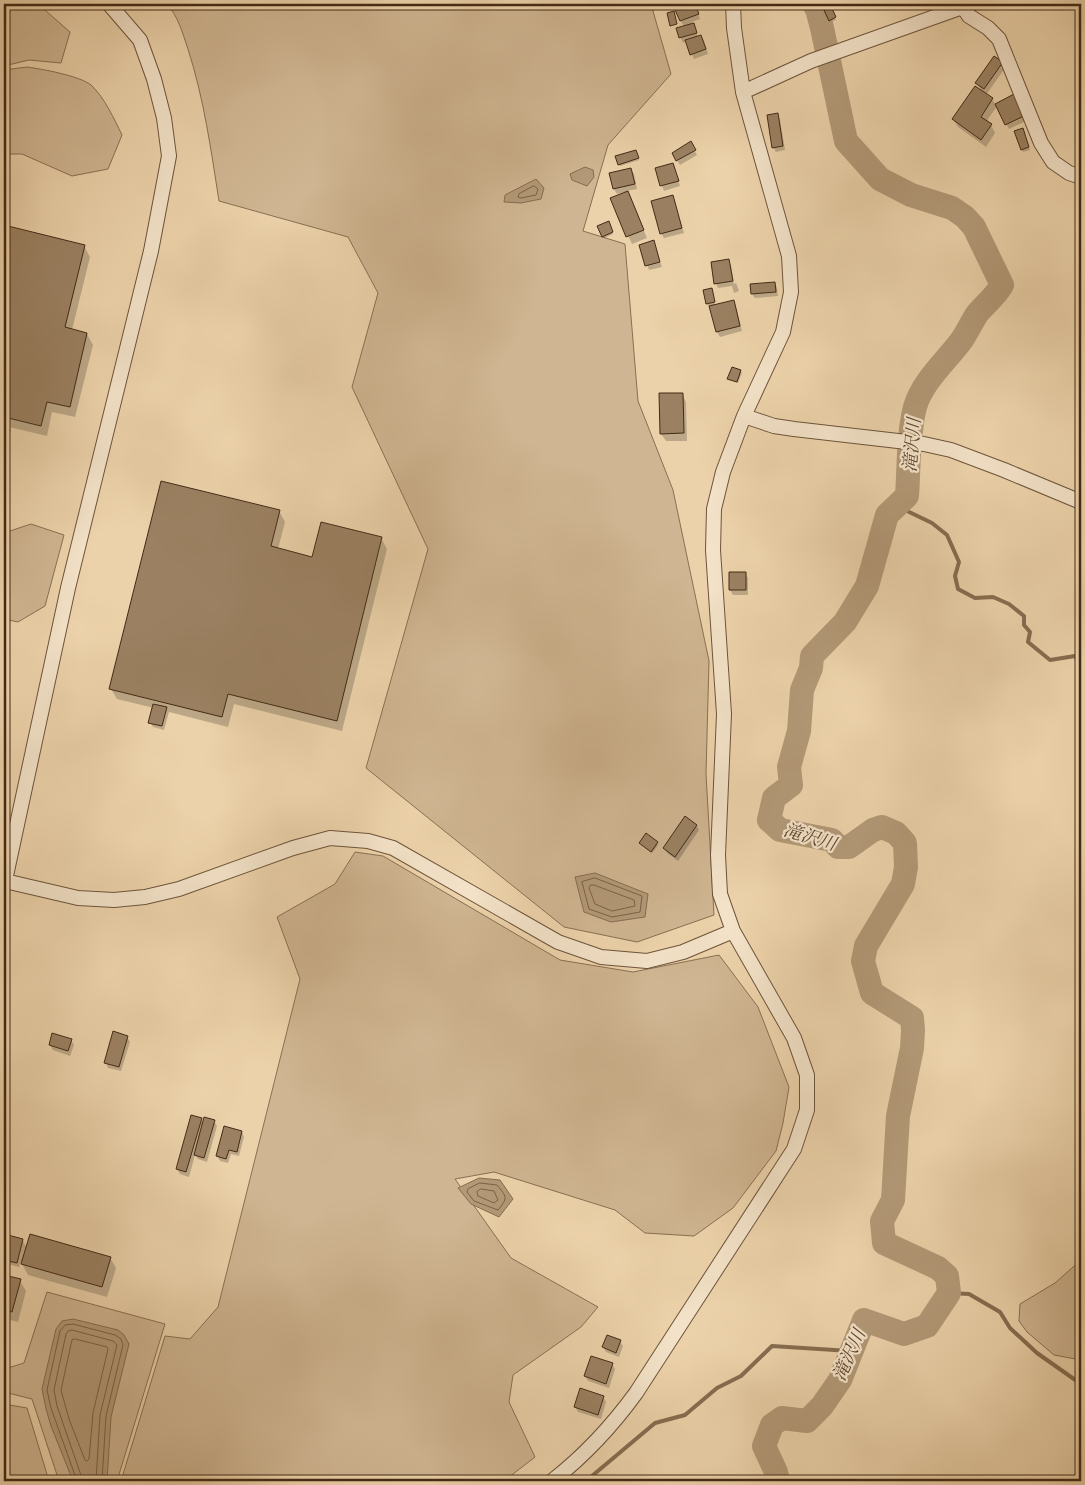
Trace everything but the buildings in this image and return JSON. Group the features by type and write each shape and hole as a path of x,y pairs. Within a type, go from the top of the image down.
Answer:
{"street":[{"path":"109,4 140,40 154,79 164,118 169,156 151,251 68,588 4,883 78,898 114,900 145,896 179,889 293,848 330,838 368,841 393,848 558,942 601,957 647,961 683,952 733,931"},
{"path":"552,1481 591,1446 618,1417 636,1393 794,1149 807,1110 807,1075 794,1038 733,931 720,894 718,855 724,714 714,550 714,509 723,472 744,416 783,332 791,292 789,256 743,92 734,28 734,4"},
{"path":"743,92 812,61 967,6 969,16 988,28 999,40 1041,144 1053,162 1069,173 1081,177"},
{"path":"744,416 774,426 924,444 951,450 1081,502"}],"shaded area":[{"path":"4,4 38,4 70,32 61,63 29,60 4,66"},
{"path":"167,4 651,4 671,74 608,145 583,231 625,244 638,401 673,490 709,661 706,774 714,915 637,942 564,927 366,768 428,549 352,387 378,293 348,237 219,201 207,125 194,68 180,25"},
{"path":"27,67 51,71 86,82 101,96 122,135 108,169 72,176 22,154 4,154 4,70"},
{"path":"31,524 64,535 45,606 18,622 4,619 4,533"},
{"path":"355,852 383,856 560,960 633,972 719,955 758,1007 789,1087 776,1151 733,1208 694,1236 645,1233 615,1210 494,1172 455,1179 511,1258 598,1307 581,1327 513,1375 509,1402 535,1457 504,1481 121,1481 165,1336 190,1339 218,1307 300,979 277,917 335,884"},
{"path":"1081,1260 1081,1360 1054,1355 1027,1332 1019,1321 1020,1304 1055,1283"},
{"path":"47,1292 165,1324 117,1481 59,1481 32,1399 4,1392 4,1366 11,1367 24,1363"},
{"path":"4,1404 27,1408 49,1481 4,1481"}],"water":[{"path":"585,167 593,170 594,177 587,186 572,180 570,174"},
{"path":"536,179 544,188 541,199 521,203 504,202 505,195"},
{"path":"595,873 648,894 645,917 611,922 584,912 575,877"},
{"path":"479,1178 500,1180 513,1199 499,1217 471,1204 458,1188"},
{"path":"73,1319 118,1330 124,1335 129,1344 111,1417 107,1481 73,1481 46,1409 42,1389 56,1329 62,1321"}],"waterway":[{"name":"滝沢川","path":"778,1481 764,1446 772,1425 782,1418 807,1421 822,1406 840,1380 864,1320 904,1334 927,1326 949,1293 947,1276 938,1268 884,1243 882,1221 893,1200 898,1116 912,1048 913,1030 912,1018 872,993 863,961 866,946 903,884 906,867 905,843 896,833 882,827 873,830 849,847 838,847 832,840 780,830 769,820 774,798 791,785 789,767 799,731 802,690 811,668 812,656 845,622 867,586 887,515 907,496 911,428 918,398 929,380 963,338 977,314 1002,285 974,227 965,217 952,208 911,195 880,179 846,141 822,28 814,4"},
{"path":"887,515 905,510 932,523 947,535 959,562 955,576 958,589 975,598 993,597 1009,604 1024,616 1024,625 1030,632 1028,642 1050,660 1075,656 1081,666"},
{"path":"949,1293 969,1294 1000,1312 1010,1328 1037,1353 1081,1384"},
{"path":"586,1481 655,1423 685,1415 717,1388 741,1376 772,1346 850,1351"}]}
